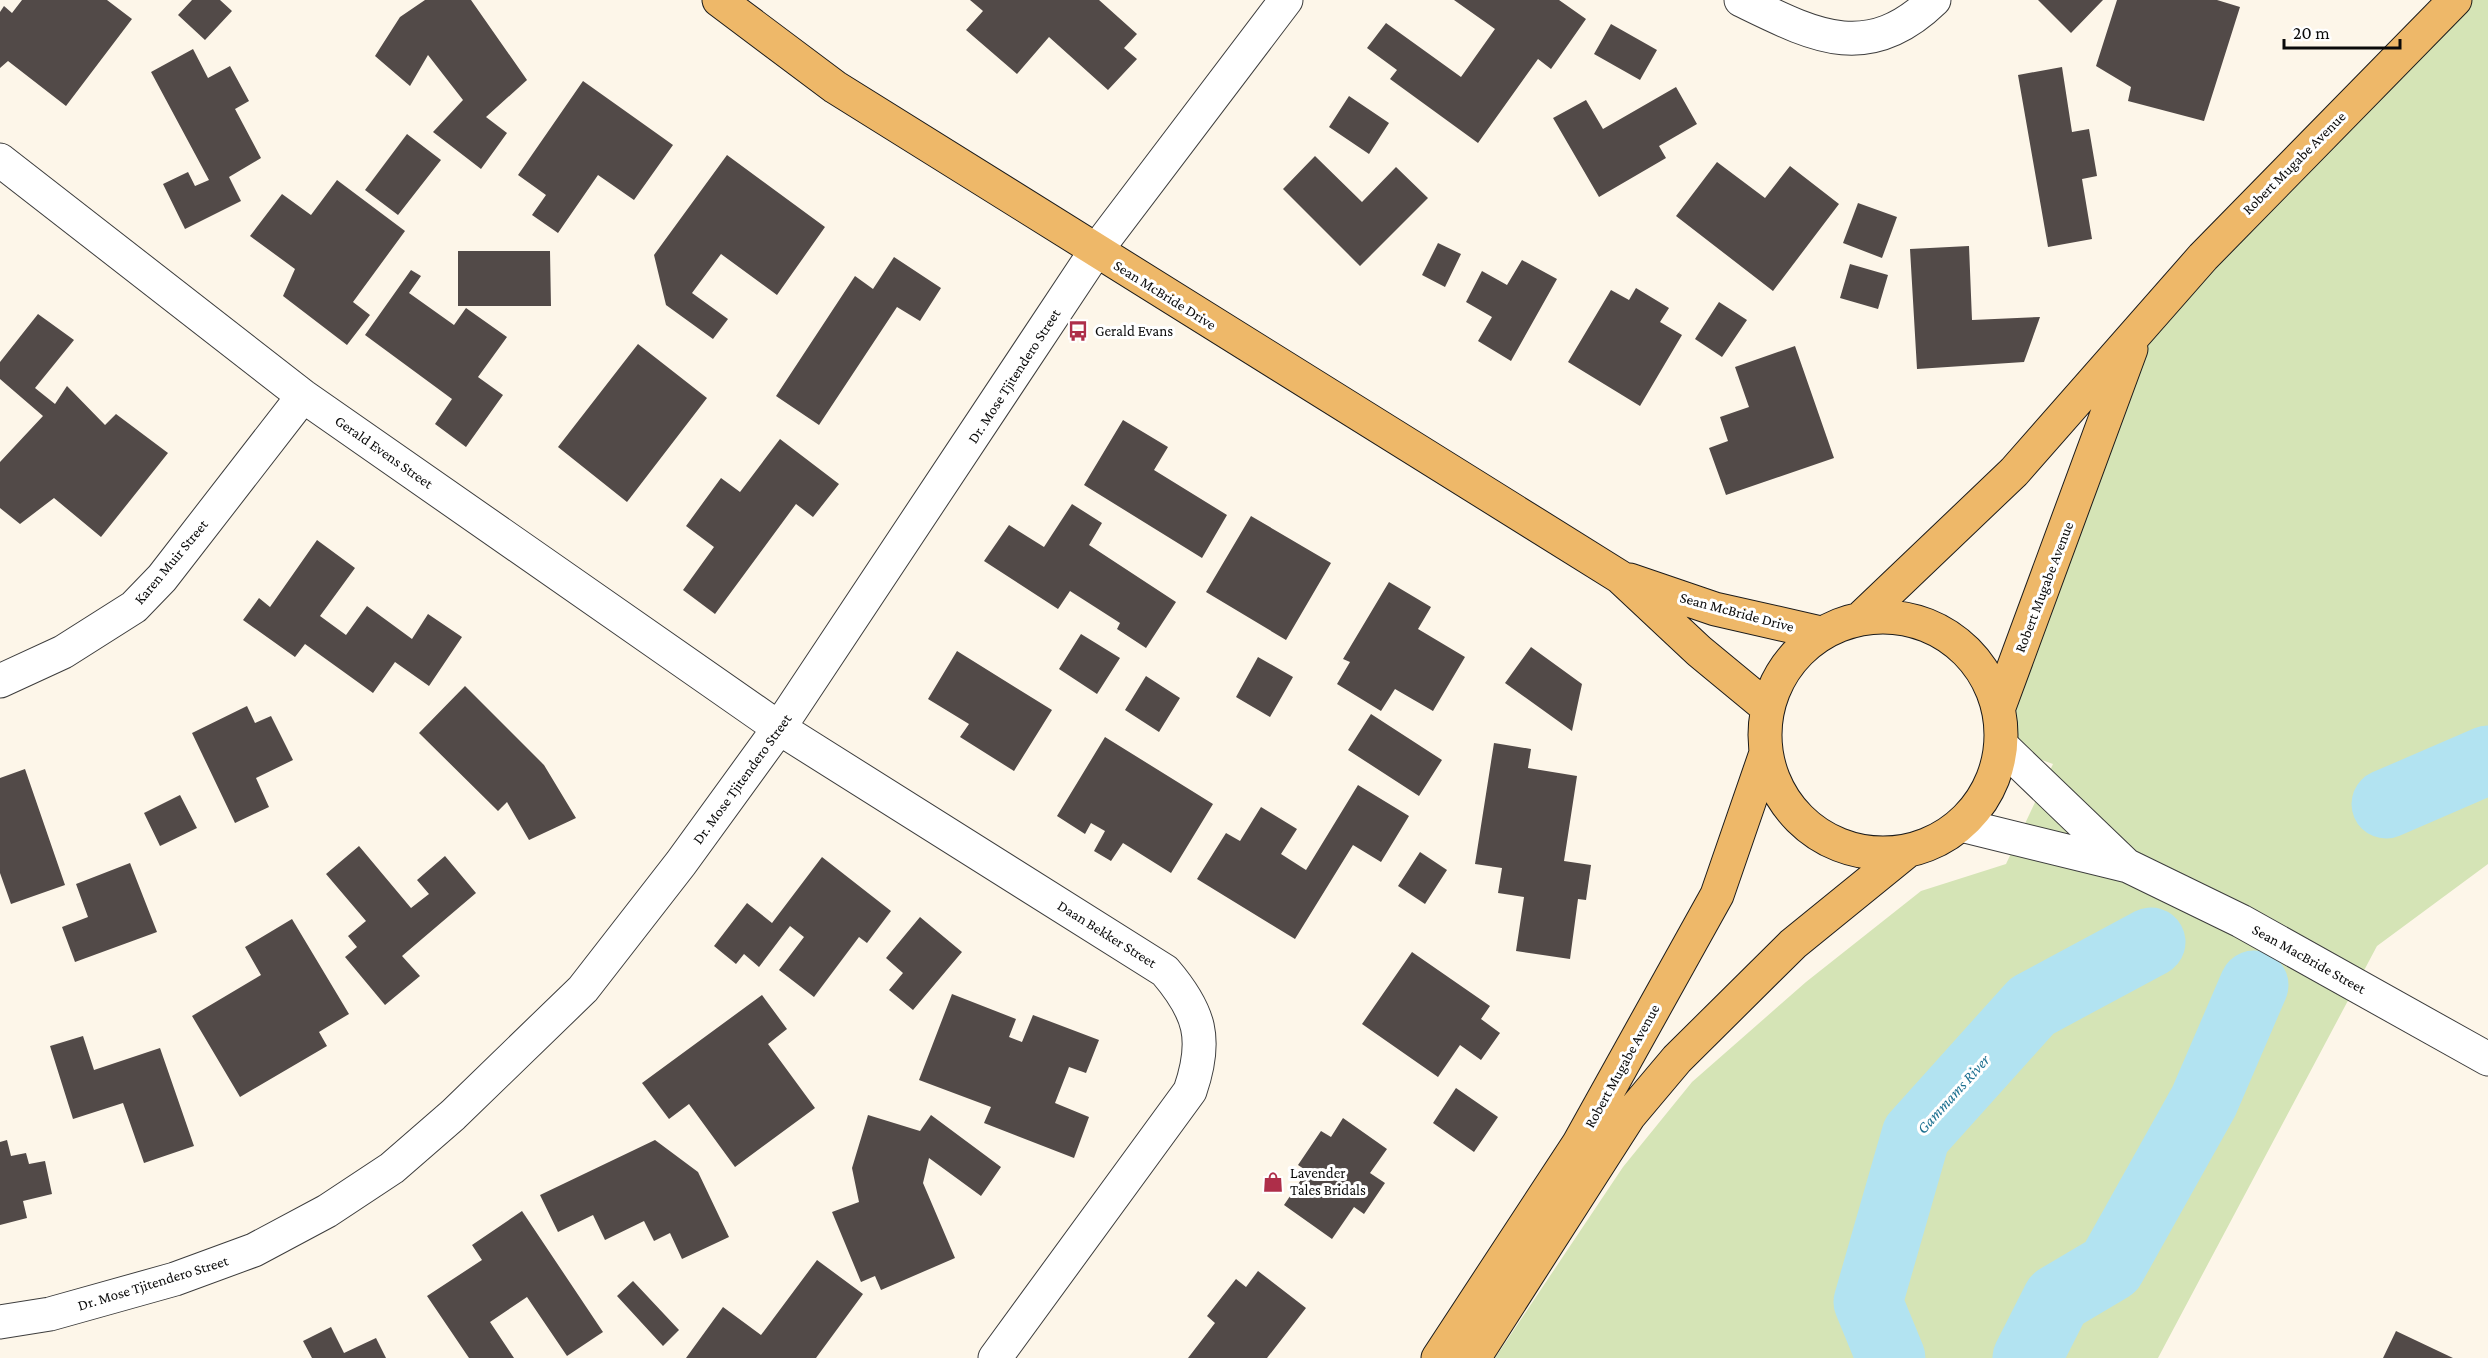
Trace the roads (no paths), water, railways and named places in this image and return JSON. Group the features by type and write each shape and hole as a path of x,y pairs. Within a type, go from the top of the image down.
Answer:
{"main road":[{"name":"Sean McBride Drive","path":"719,0 835,87 1095,252 1620,576 1699,651 1768,708"},
{"name":"Robert Mugabe Avenue","path":"1862,617 2014,472 2203,257 2455,0"},
{"name":"Robert Mugabe Avenue","path":"1999,707 2138,331"},
{"name":"Sean McBride Drive","path":"1620,576 1715,609 1821,633"},
{"path":"1862,617 1906,618 1948,635 1980,666 1999,707 2002,746 1995,776 1982,802 1961,825 1944,838 1905,853 1867,853 1831,842 1800,819 1778,788 1766,753 1764,730 1768,708 1778,679 1797,653 1821,633 1841,623 1862,617"},
{"name":"Robert Mugabe Avenue","path":"1438,1358 1580,1143 1717,895 1766,753"},
{"name":"Robert Mugabe Avenue","path":"1474,1358 1636,1108 1677,1059 1793,944 1905,853"}],"street":[{"name":"Dr. Mose Tjitendero Street","path":"0,1322 50,1314 175,1279 255,1250 327,1211 392,1168 453,1115 583,989 681,863 779,728 1095,252 1286,0"},
{"path":"1741,0 1814,33 1850,39 1886,34 1922,11 1934,0"},
{"name":"Gerald Evens Street","path":"0,160 303,396 779,728"},
{"name":"Karen Muir Street","path":"0,681 63,652 134,607 162,578 303,396"},
{"name":"Daan Bekker Street","path":"779,728 1165,971 1186,996 1200,1034 1200,1063 1190,1091 995,1358"},
{"name":"Sean MacBride Street","path":"2002,746 2127,866"},
{"name":"Sean MacBride Street","path":"1961,825 2127,866 2241,921 2488,1059"}],"waterway":[{"name":"Gammams River","path":"2386,804 2488,760"},
{"name":"Gammams River","path":"1891,1358 1868,1302 1916,1135 2032,1006 2151,942"},
{"name":"Gammams River","path":"2027,1358 2057,1299 2111,1267 2204,1101 2254,985"}],"place":[{"name":"Gerald Evans","path":"1078,331"},
{"name":"Lavender Tales Bridals","path":"1273,1182"}]}
